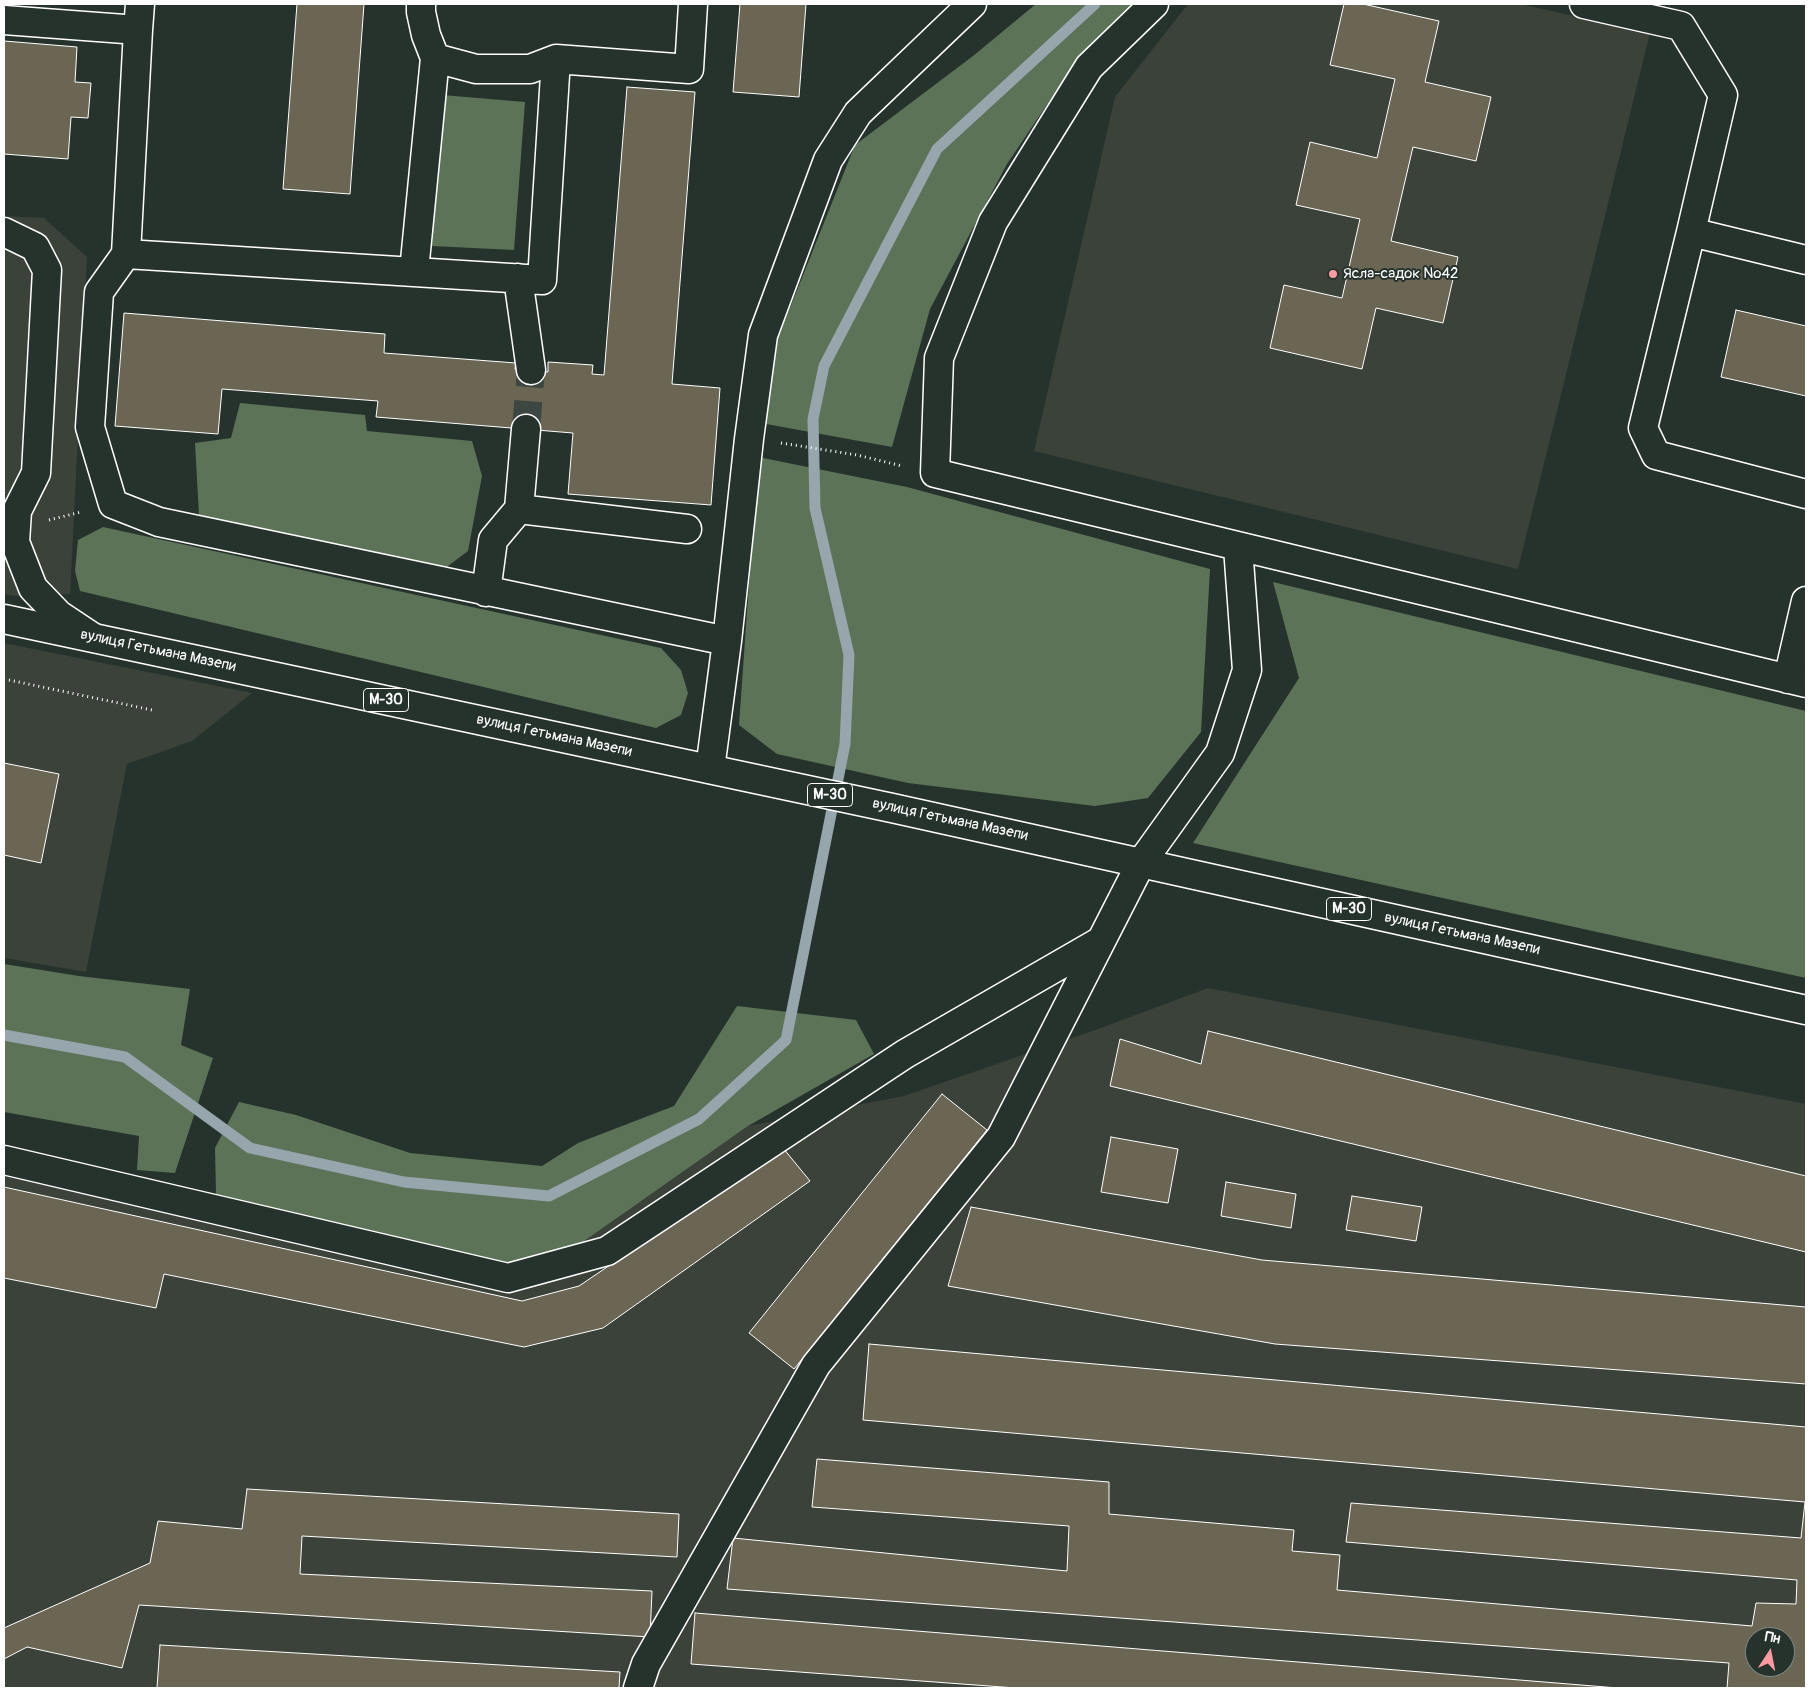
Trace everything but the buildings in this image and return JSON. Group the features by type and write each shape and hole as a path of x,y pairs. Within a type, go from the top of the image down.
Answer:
{"main road":[{"path":"414,271 435,58 426,35 421,4"},
{"path":"435,58 476,69 530,69 556,59 689,69 693,4"},
{"path":"710,769 763,335 828,160 858,113 972,4"},
{"path":"1154,4 1088,67 993,222 939,358 935,474 1797,681 1806,602"},
{"path":"1584,4 1681,26 1723,95 1643,428 1656,455 1806,494"},
{"path":"4,20 139,17 126,254 99,292 90,427 113,504 159,522 727,641"},
{"path":"126,254 542,280 556,59"},
{"path":"4,232 35,247 48,270 36,473 10,505 15,542 33,588 59,616 92,637"},
{"path":"1691,232 1806,260"},
{"path":"518,278 531,370"},
{"path":"486,592 493,540 519,509 526,429"},
{"path":"519,509 687,529"},
{"path":"638,1688 646,1664 816,1365 1002,1137 1141,863 1220,752 1247,670 1238,547"},
{"name":"вулиця Гетьмана Мазепи","path":"4,619 892,808 1806,1010"},
{"path":"4,1160 508,1278 608,1251 905,1054 1101,941"}],"path":[{"path":"790,444 858,455 935,474"},
{"path":"42,522 113,504"},
{"path":"4,679 152,710"}],"shaded area":[{"name":"Ясла-садок №42","path":"1188,4 1520,4 1650,33 1518,569 1034,451 1115,97"},
{"path":"4,216 44,218 87,257 70,594 14,596 4,594"},
{"path":"4,643 252,693 192,741 127,764 86,972 4,958"},
{"path":"1208,988 1806,1104 1806,1688 4,1688 4,1175 382,1261 518,1288 748,1126 904,1096 1098,1029"}],"green space":[{"path":"1036,4 1139,4 1069,72 1007,164 930,309 892,447 766,424 776,343 855,145 973,56"},
{"path":"442,95 525,102 514,250 432,246"},
{"path":"240,403 365,415 367,431 472,441 482,476 468,551 440,572 199,515 195,443 231,438"},
{"path":"758,457 907,487 1210,569 1201,732 1148,798 1095,806 908,783 777,754 739,725"},
{"path":"103,527 661,648 681,670 688,693 681,715 656,728 80,591 75,571 78,540"},
{"path":"1273,582 1806,711 1806,978 1193,843 1299,678"},
{"path":"4,964 79,976 190,989 181,1045 213,1058 175,1173 137,1170 139,1136 4,1112"},
{"path":"737,1006 856,1020 874,1054 748,1126 573,1249 501,1264 216,1194 215,1148 239,1102 296,1115 410,1153 542,1166 578,1143 674,1106"}],"waterway":[{"path":"4,1035 125,1057 250,1148 404,1182 549,1196 699,1119 786,1040 845,744 849,655 815,508 813,419 824,366 937,149 1095,4"}],"tunnel":[{"path":"526,429 531,370"}],"place":[{"name":"Ясла-садок №42","path":"1333,274"}]}
